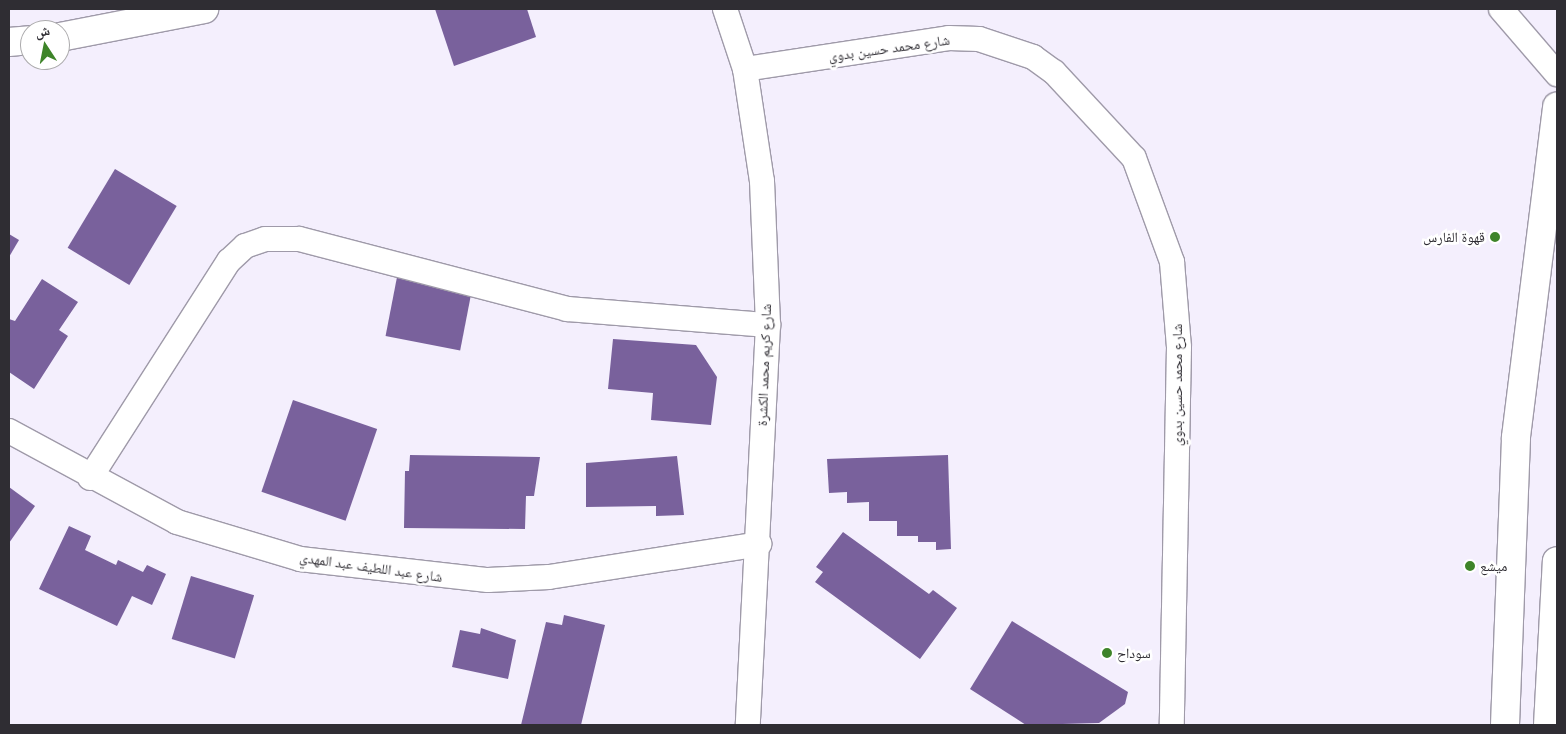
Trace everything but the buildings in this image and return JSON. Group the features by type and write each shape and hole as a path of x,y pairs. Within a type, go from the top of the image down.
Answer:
{"street":[{"path":"70,34 110,20 204,9"},
{"name":"شارع كريم محمد الكشرة","path":"725,9 745,69 762,181 768,325 759,544 748,725"},
{"path":"1501,9 1557,74"},
{"name":"شارع محمد حسين بدوي","path":"745,69 949,38 979,39 1033,57 1054,72 1134,158 1172,262 1179,347 1172,725"},
{"path":"1505,725 1516,437 1557,107"},
{"path":"90,478 229,261 245,246 265,239 299,239 567,309 768,325"},
{"name":"شارع عبد اللطيف عبد المهدي","path":"9,431 90,478 177,522 300,559 417,575 488,580 549,577 759,544"},
{"path":"1548,725 1557,561"}],"place":[{"name":"قهوة الفارس","path":"1495,237"},
{"name":"ميشع","path":"1470,566"},
{"name":"سوداح","path":"1107,653"}]}
